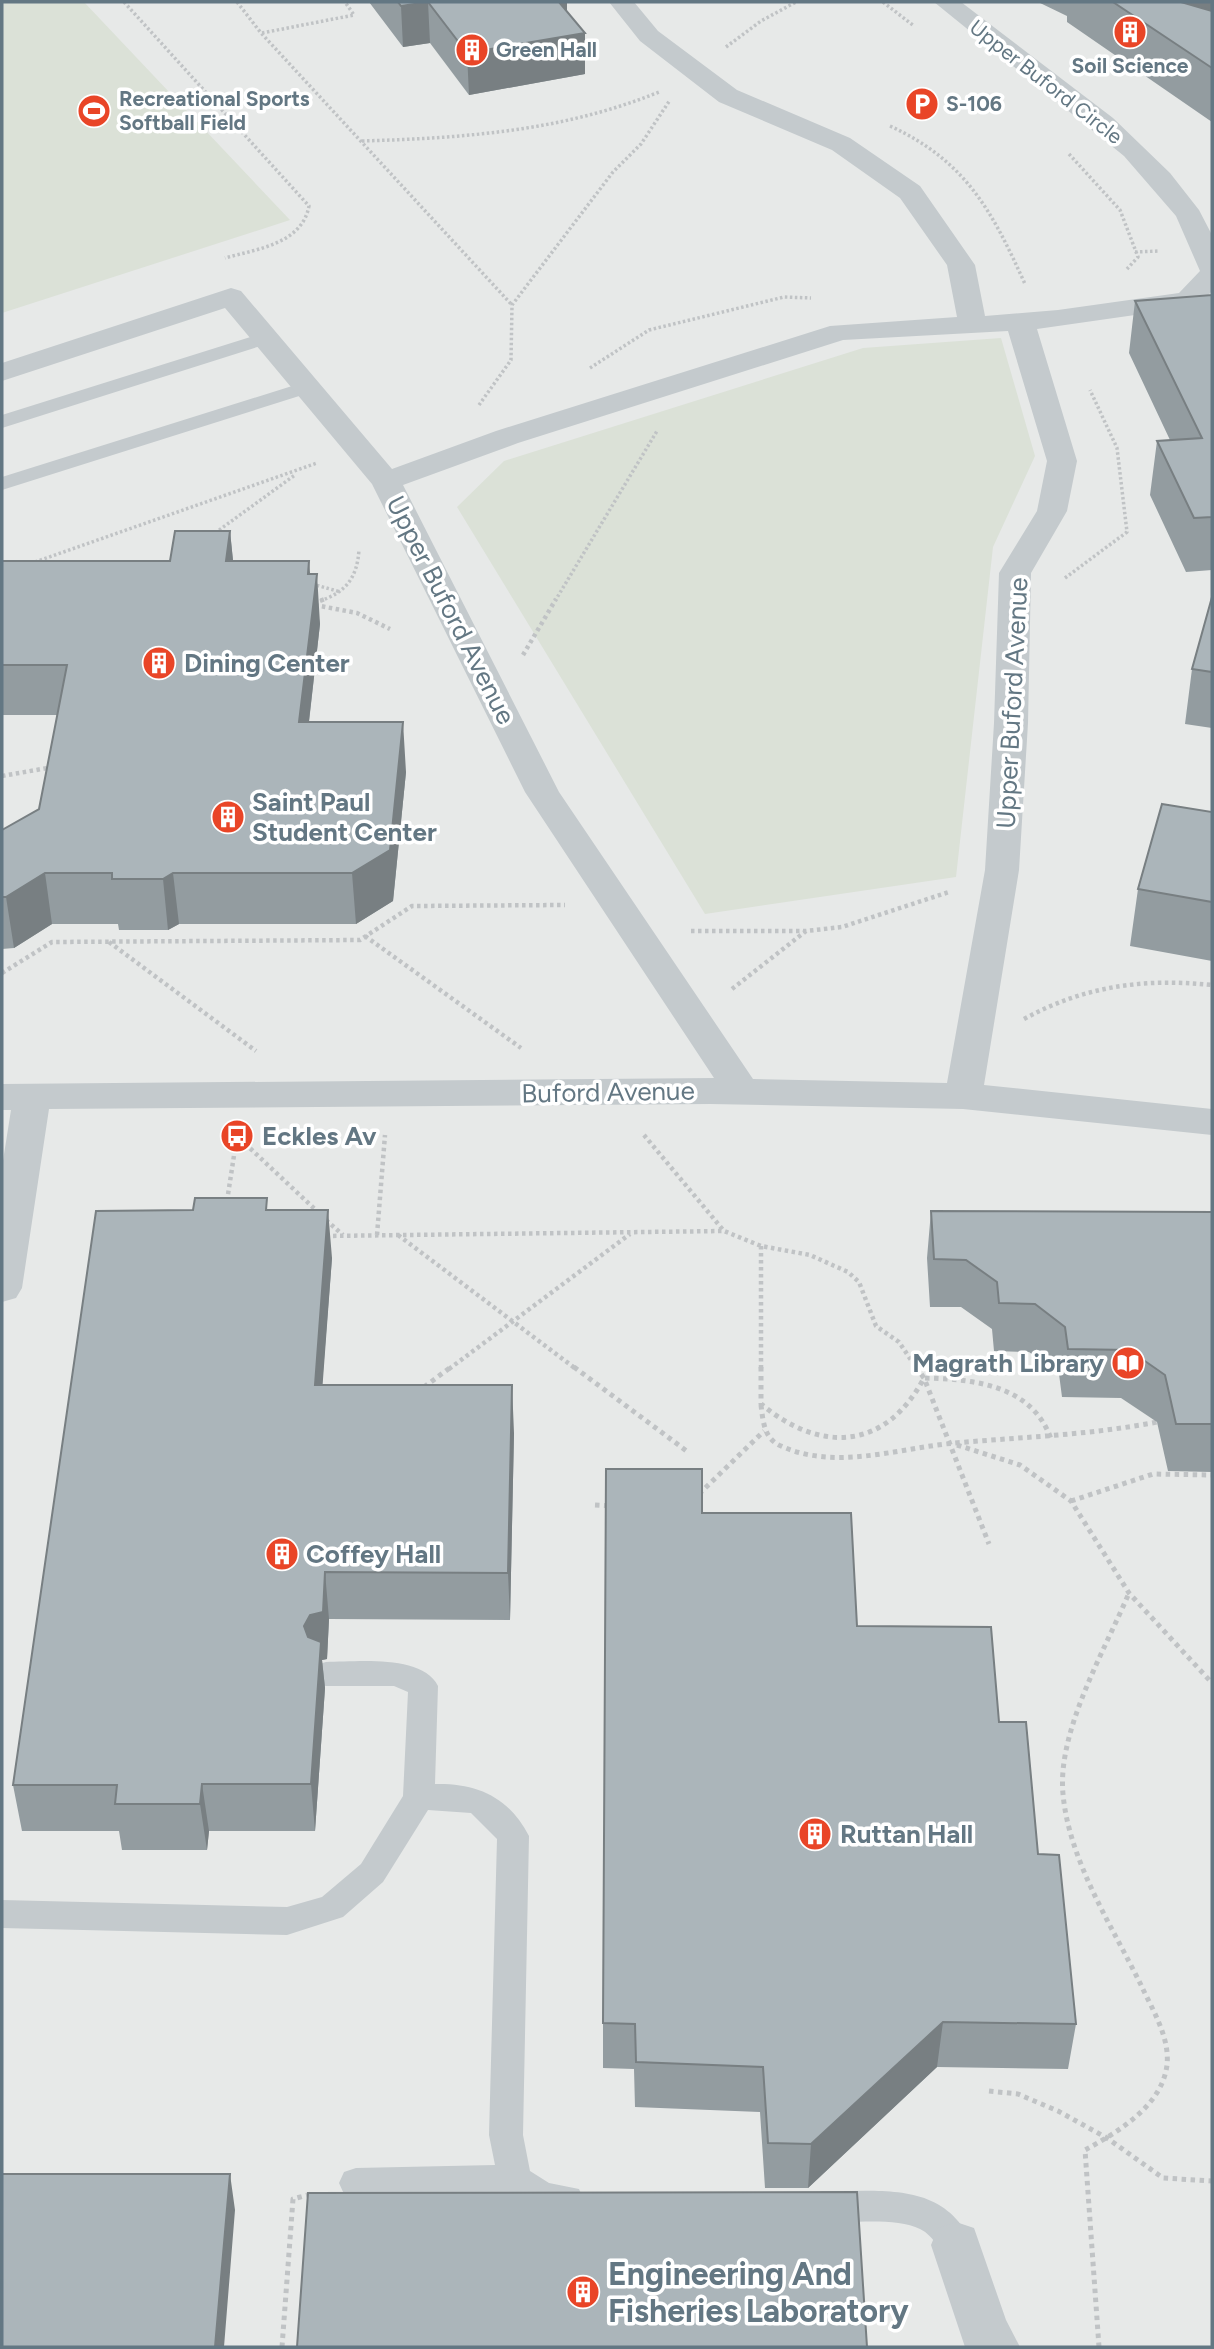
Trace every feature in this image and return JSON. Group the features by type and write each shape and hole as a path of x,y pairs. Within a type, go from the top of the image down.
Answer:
{"street":[{"path":"621,2 687,75 728,96 841,144 910,192 961,265 973,325 1020,322 1188,300 1212,275"},
{"name":"Upper Buford Circle","path":"946,2 982,33 1035,69 1130,148 1186,211 1212,268"},
{"name":"Upper Buford Avenue","path":"2,372 230,297 386,481 542,792 742,1091"},
{"name":"Upper Buford Avenue","path":"963,1096 1002,870 1011,723 1015,573 1052,511 1062,461 1020,322"},
{"name":"Upper Buford Avenue","path":"386,481 671,383 840,332 973,325"},
{"name":"Buford Avenue","path":"17,1097 742,1091 963,1096 1212,1122"},
{"path":"2,1288 17,1097"},
{"path":"956,2245 984,2331 994,2347"}],"lane":[{"path":"2,422 266,338"},
{"path":"2,484 308,387"},
{"path":"2,1914 287,1921 332,1907 372,1873 419,1798 423,1686 397,1674 326,1674"},
{"path":"419,1798 469,1796 494,1810 513,1836 506,2135 515,2180"},
{"path":"356,2183 515,2180 544,2198 604,2204"},
{"path":"795,2207 905,2208 935,2218 956,2245"}],"path":[{"path":"124,2 309,206 309,217 297,234 218,260"},
{"path":"237,2 261,33 512,305"},
{"path":"261,33 354,15 345,2"},
{"path":"361,141 445,138 566,123 619,108 687,75 761,21 796,2"},
{"path":"883,2 924,34"},
{"path":"456,456 458,443 476,409 510,360 512,305 613,172 641,144 687,75"},
{"path":"1068,152 1120,210 1138,257 1125,271"},
{"path":"1059,583 1127,532 1116,447 1085,379"},
{"path":"519,662 660,425"},
{"path":"211,536 295,475"},
{"path":"359,550 355,579 341,592 310,604 358,613 390,629"},
{"path":"33,563 46,568"},
{"path":"309,583 341,592"},
{"path":"2,776 53,767"},
{"path":"690,931 806,931 842,927 968,886 1002,870"},
{"path":"2,973 52,942 359,940 412,906 573,905"},
{"path":"732,989 806,931"},
{"path":"365,936 526,1051"},
{"path":"108,942 265,1058"},
{"path":"1018,1023 1089,989 1137,982 1212,985"},
{"path":"639,1129 724,1231"},
{"path":"377,1235 386,1130"},
{"path":"226,1212 237,1136 343,1236"},
{"path":"316,1236 724,1231 761,1246 810,1255 848,1272 859,1282 876,1326 899,1342 924,1378 989,1544"},
{"path":"416,1393 515,1322 631,1233"},
{"path":"397,1235 688,1452"},
{"path":"761,1246 761,1404 764,1431 778,1445 808,1453 847,1457 884,1456 952,1444 1109,1433 1157,1422"},
{"path":"761,1404 777,1419 801,1431 830,1436 858,1435 884,1427 899,1415 914,1398 924,1378"},
{"path":"924,1378 958,1378 998,1387 1024,1400 1049,1427 1051,1439"},
{"path":"696,1497 764,1431"},
{"path":"952,1444 1020,1465 1071,1501 1129,1592 1212,1683"},
{"path":"1071,1501 1153,1474 1212,1475"},
{"path":"595,1506 622,1506"},
{"path":"1099,2347 1085,2150 1107,2138 1153,2100 1167,2066 1163,2038 1153,2009 1078,1847 1062,1791 1072,1731 1129,1592"},
{"path":"989,2091 1018,2094 1107,2138 1163,2178 1212,2181"},
{"path":"282,2347 293,2199 356,2183"}],"shaded area":[{"path":"2,2 1212,2 1212,2347 2,2347"},
{"name":"Recreational Sports Softball Field","path":"2,2 84,2 290,220 2,313"},
{"path":"1001,338 1035,456 993,547 956,877 705,914 457,507 504,461 863,348"}],"building":[{"path":"398,2 428,2 401,6"},
{"path":"428,2 559,2 585,33 467,53"},
{"path":"1113,2 1181,2 1212,11 1212,68"},
{"path":"1212,295 1212,517 1194,518 1157,441 1202,438 1135,301"},
{"path":"175,531 230,531 226,561 309,561 308,574 317,574 299,722 403,722 390,850 352,873 173,873 163,879 112,879 112,873 45,873 2,897 2,830 39,809 67,665 2,665 2,561 170,561"},
{"path":"1212,597 1212,672 1192,669"},
{"path":"1162,804 1212,812 1212,902 1138,889"},
{"name":"Coffey Hall","path":"195,1198 267,1198 266,1210 328,1210 315,1385 512,1385 508,1573 325,1572 323,1612 310,1615 304,1626 308,1637 321,1642 311,1784 202,1784 200,1804 115,1804 117,1785 13,1785 96,1211 193,1210"},
{"path":"931,1211 1212,1212 1212,1424 1176,1424 1165,1375 1129,1350 1068,1349 1065,1327 1035,1304 999,1303 997,1282 966,1260 934,1259"},
{"name":"Ruttan Hall","path":"606,1469 702,1469 702,1513 851,1513 857,1626 991,1627 999,1722 1026,1722 1038,1854 1059,1855 1076,2024 943,2022 811,2144 768,2143 763,2067 636,2062 635,2024 603,2023"},
{"path":"2,2174 230,2174 215,2347 2,2347"},
{"name":"Engineering And Fisheries Laboratory","path":"857,2192 867,2347 297,2347 308,2193"}],"place":[{"name":"Soil Science","path":"1130,32"},
{"name":"Green Hall","path":"472,50"},
{"name":"S-106","path":"922,104"},
{"name":"Recreational Sports Softball Field","path":"94,111"},
{"name":"Dining Center","path":"159,663"},
{"name":"Saint Paul Student Center","path":"228,817"},
{"name":"Eckles Av","path":"237,1136"},
{"name":"Magrath Library","path":"1128,1363"},
{"name":"Coffey Hall","path":"282,1554"},
{"name":"Ruttan Hall","path":"815,1834"},
{"name":"Engineering And Fisheries Laboratory","path":"583,2292"}]}
